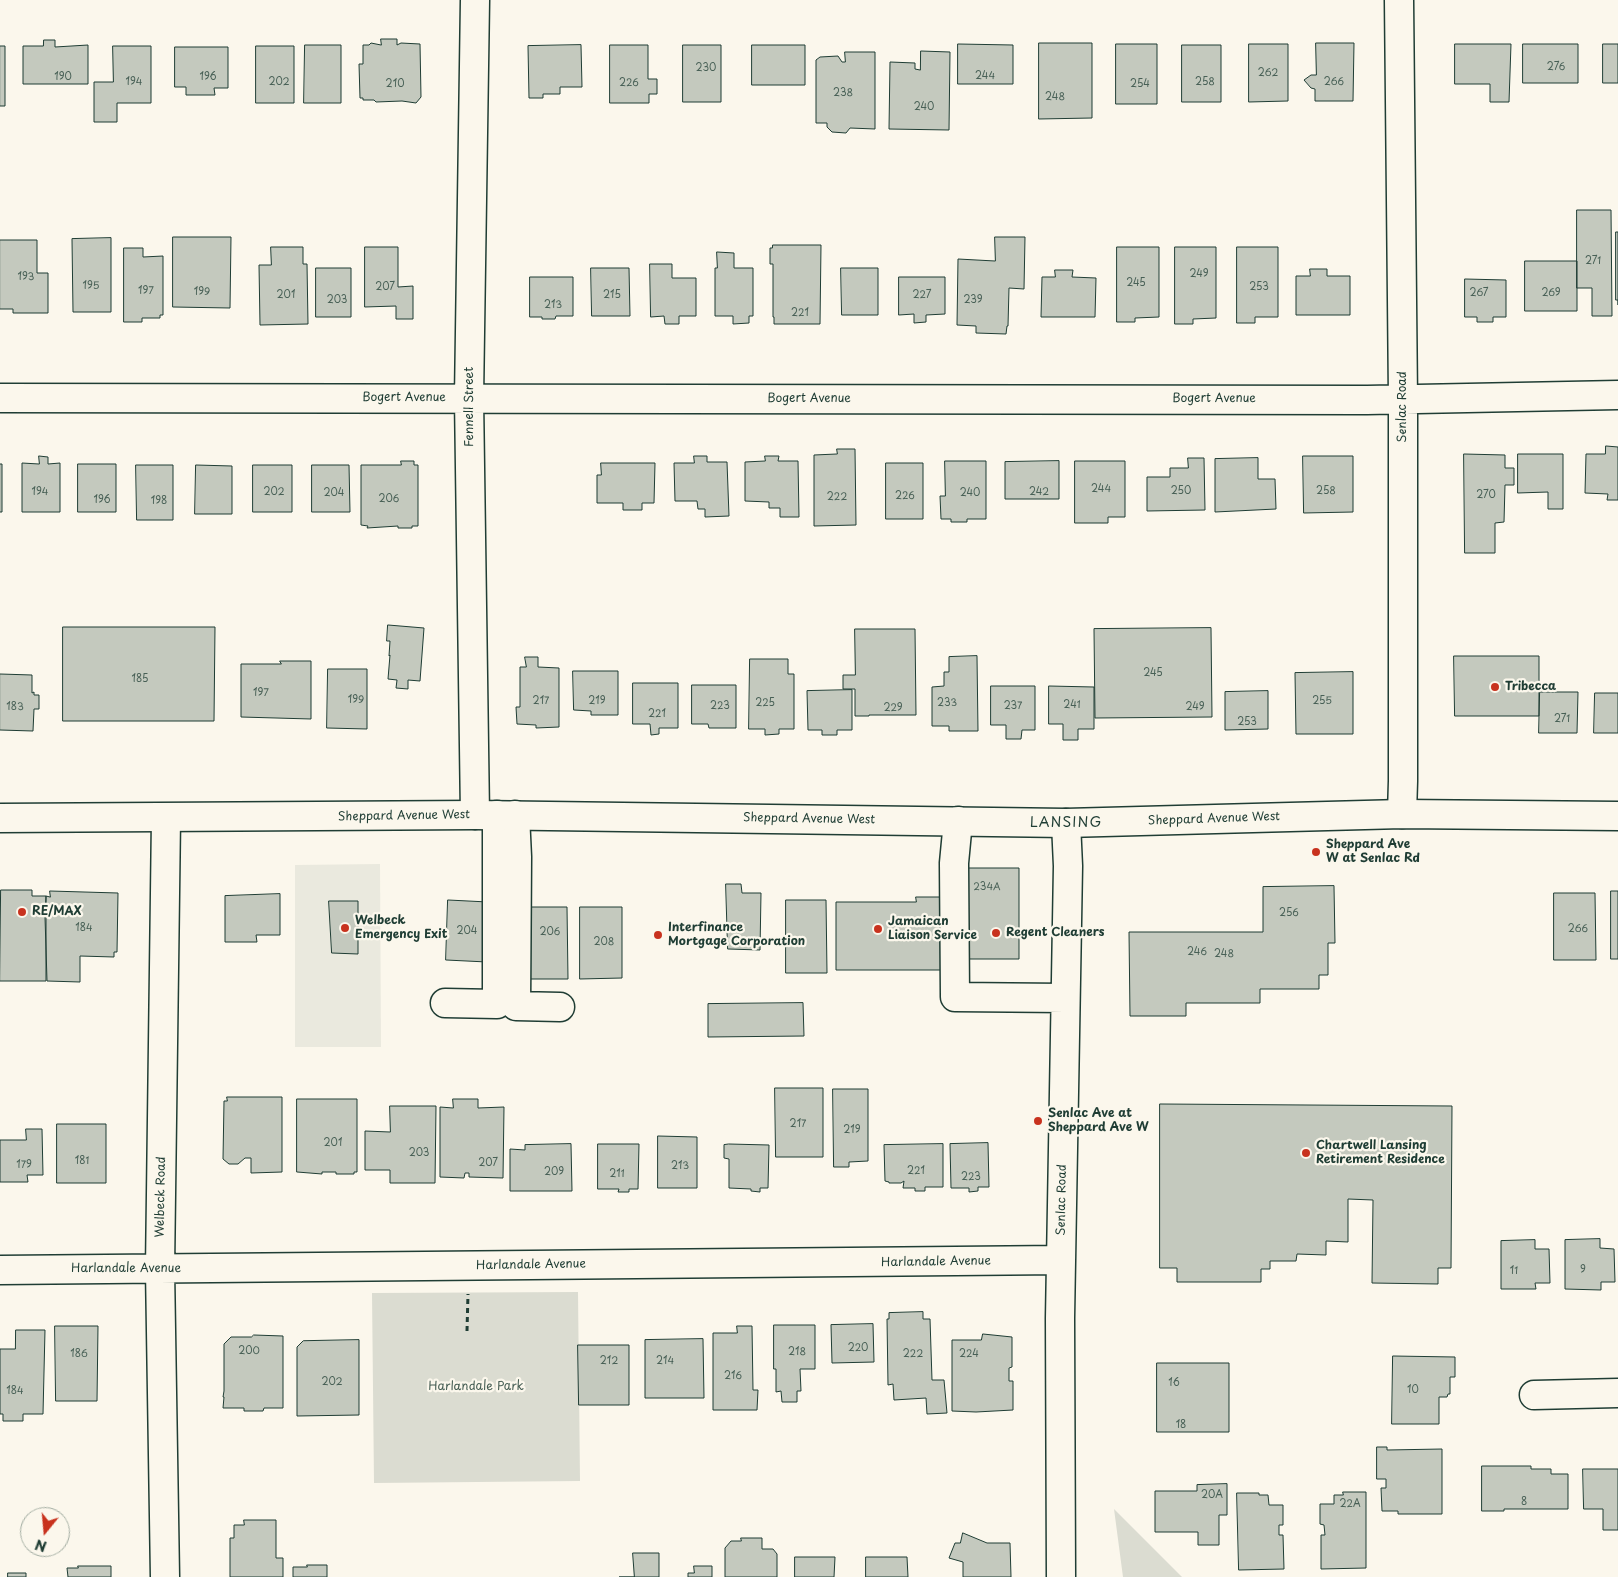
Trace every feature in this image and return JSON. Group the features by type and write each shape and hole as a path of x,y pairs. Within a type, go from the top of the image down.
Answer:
{"street":[{"name":"Fennell Street","path":"475,0 469,398 496,815"},
{"name":"Senlac Road","path":"1399,0 1403,399 1402,814"},
{"name":"Bogert Avenue","path":"0,398 1403,399 1618,395"},
{"name":"Sheppard Avenue West","path":"0,818 496,815 1066,822 1402,814 1618,816"},
{"path":"445,1003 497,1004 496,815"},
{"path":"496,815 517,857 516,1006 560,1008"},
{"name":"Welbeck Road","path":"165,1577 160,1269 166,818"},
{"path":"958,821 954,863 955,997 1065,998"},
{"name":"Senlac Road","path":"1061,1577 1061,1260 1068,866 1066,822"},
{"name":"Harlandale Avenue","path":"0,1270 1061,1260"},
{"path":"1534,1395 1618,1393"}],"path":[{"path":"468,1266 468,1331"}],"shaded area":[{"path":"380,864 381,1047 295,1047 295,865"}],"green space":[{"name":"Harlandale Park","path":"578,1292 580,1481 374,1483 372,1293"},
{"path":"1114,1509 1182,1577 1123,1577"}],"building":[{"path":"381,39 397,39 397,45 401,43 420,44 421,97 416,103 402,101 376,102 360,98 359,64 363,64 363,45 371,43 381,45"},
{"path":"44,40 55,40 55,47 88,45 88,84 23,84 23,46 43,46"},
{"path":"1039,43 1092,43 1092,118 1039,119"},
{"path":"1316,43 1354,43 1353,101 1315,101 1315,89 1311,88 1304,80 1311,75 1316,75"},
{"path":"958,44 1013,45 1013,84 958,84"},
{"path":"1116,44 1157,44 1157,104 1116,104"},
{"path":"1249,44 1288,44 1288,101 1249,102"},
{"path":"1455,44 1511,44 1509,102 1490,102 1490,84 1455,84"},
{"path":"1523,44 1578,44 1578,83 1523,83"},
{"path":"1603,44 1618,44 1618,83 1603,83"},
{"path":"305,45 341,45 341,103 304,103"},
{"path":"581,45 582,87 560,87 560,94 543,94 543,98 529,98 528,46"},
{"path":"610,45 648,45 648,79 657,79 657,94 649,94 649,103 610,103"},
{"path":"683,45 721,45 721,102 683,102"},
{"path":"752,45 805,45 805,85 752,85"},
{"path":"1182,45 1221,45 1221,102 1182,102"},
{"path":"0,46 5,46 5,106 0,106"},
{"path":"113,46 151,46 151,103 117,103 117,122 94,122 94,82 113,82"},
{"path":"256,46 294,46 294,103 256,103"},
{"path":"175,47 228,47 228,88 214,88 215,95 186,95 186,87 175,87"},
{"path":"921,51 950,52 949,130 889,129 890,62 915,63 915,69 920,70"},
{"path":"845,52 875,52 875,129 850,128 846,133 832,132 827,127 827,123 816,123 816,60 820,57 838,56 842,62 845,62"},
{"path":"1577,210 1611,210 1612,316 1592,316 1592,288 1577,288"},
{"path":"1616,232 1618,232 1618,300 1616,300"},
{"path":"173,237 231,237 230,308 173,307"},
{"path":"995,237 1025,237 1024,289 1009,288 1006,334 976,333 976,326 957,325 958,259 995,261"},
{"path":"111,238 111,312 73,312 72,239"},
{"path":"0,240 37,240 37,273 48,273 48,313 13,313 13,309 0,309"},
{"path":"773,245 821,245 820,324 774,324 773,264 770,264 770,248"},
{"path":"271,247 303,247 303,264 307,264 308,324 260,325 259,265 271,265"},
{"path":"365,247 398,247 398,287 413,286 413,319 396,319 396,306 365,307"},
{"path":"1117,247 1159,247 1159,317 1135,318 1135,322 1117,322"},
{"path":"1175,247 1216,247 1216,318 1193,319 1193,324 1175,324"},
{"path":"1237,247 1278,247 1278,317 1255,317 1255,323 1237,323"},
{"path":"124,248 143,248 143,257 163,256 163,315 160,315 160,318 142,318 142,322 124,322"},
{"path":"717,252 734,253 734,268 753,268 753,316 749,316 749,323 733,324 733,316 715,316"},
{"path":"1525,261 1577,261 1577,311 1525,311"},
{"path":"650,264 672,264 672,278 696,278 696,316 679,316 679,324 665,324 664,316 651,317"},
{"path":"316,268 351,268 351,317 316,317"},
{"path":"591,268 629,268 630,316 592,316"},
{"path":"841,268 878,268 878,315 842,315"},
{"path":"1310,269 1327,269 1327,276 1350,276 1350,315 1296,315 1296,276 1310,276"},
{"path":"1055,270 1073,270 1072,277 1096,278 1095,317 1041,317 1042,277 1055,277"},
{"path":"530,277 573,277 573,316 556,316 555,319 530,317"},
{"path":"899,277 945,277 945,314 926,315 926,322 914,323 914,314 899,315"},
{"path":"1465,279 1506,280 1506,317 1493,317 1493,322 1477,322 1477,317 1465,317"},
{"path":"1606,446 1618,447 1618,500 1607,500 1608,494 1585,493 1586,454 1605,454"},
{"path":"837,449 855,449 856,525 814,526 814,455 837,454"},
{"path":"1464,454 1505,455 1505,468 1514,468 1514,485 1505,485 1504,522 1495,523 1495,553 1465,553"},
{"path":"1518,454 1563,454 1563,509 1548,509 1548,492 1518,493"},
{"path":"39,456 48,457 48,464 60,463 60,512 22,512 22,463 39,464"},
{"path":"694,456 707,456 707,462 727,462 729,516 705,517 705,509 698,509 697,501 675,501 674,463 694,463"},
{"path":"765,456 779,456 778,461 798,461 799,517 780,517 780,508 769,508 769,502 745,501 745,462 765,461"},
{"path":"1303,456 1353,456 1353,512 1304,513"},
{"path":"1188,458 1204,458 1205,510 1147,511 1147,477 1170,477 1170,468 1188,468"},
{"path":"1258,458 1258,479 1275,479 1276,509 1215,512 1215,459"},
{"path":"401,461 414,461 414,465 418,465 418,526 412,526 412,528 398,528 398,526 367,528 368,526 361,525 361,465 401,465"},
{"path":"945,461 986,461 986,519 967,519 967,522 951,522 951,519 941,519 940,496 945,496"},
{"path":"1059,461 1059,499 1005,499 1005,462"},
{"path":"1075,461 1125,461 1125,517 1108,517 1108,523 1075,523"},
{"path":"601,463 655,463 654,503 642,503 642,510 623,510 623,503 597,503 597,475 601,475"},
{"path":"886,463 923,463 923,519 886,519"},
{"path":"0,464 2,464 2,512 0,512"},
{"path":"78,464 116,464 116,512 78,512"},
{"path":"136,465 173,465 173,520 137,520"},
{"path":"196,465 232,466 232,514 195,514"},
{"path":"253,465 292,465 292,512 253,512"},
{"path":"312,465 349,465 350,512 312,512"},
{"path":"388,625 424,628 420,681 408,680 408,689 396,688 397,680 388,679 390,641 387,641"},
{"path":"63,627 215,627 214,721 63,721"},
{"path":"1211,628 1212,717 1095,718 1094,629"},
{"path":"855,629 915,629 916,715 855,716 855,689 843,689 843,675 855,675"},
{"path":"977,656 978,731 949,731 949,726 932,726 932,687 944,686 944,672 949,672 949,657"},
{"path":"1454,656 1539,656 1539,716 1455,716"},
{"path":"525,657 538,657 538,667 559,668 559,727 536,728 536,725 517,724 516,707 520,707 520,667 526,667"},
{"path":"750,659 788,659 788,674 794,674 794,729 779,729 779,734 765,735 765,729 749,729"},
{"path":"280,661 311,661 311,719 241,717 241,664 281,664"},
{"path":"328,669 367,669 367,729 327,728"},
{"path":"573,671 618,671 618,715 591,715 591,711 574,710"},
{"path":"1353,672 1353,734 1296,734 1295,673"},
{"path":"0,674 32,675 32,693 34,692 34,695 39,695 39,709 34,709 33,731 0,730"},
{"path":"633,683 678,683 678,728 659,728 659,734 651,735 650,724 633,724"},
{"path":"692,685 736,685 736,728 709,728 708,724 692,724"},
{"path":"991,686 1035,686 1035,730 1022,730 1021,739 1006,739 1006,725 991,725"},
{"path":"1049,686 1094,687 1094,729 1078,729 1078,740 1063,740 1063,724 1049,724"},
{"path":"852,690 852,730 837,730 837,735 822,735 822,730 808,730 807,691"},
{"path":"1268,691 1268,729 1225,730 1225,692"},
{"path":"1540,692 1578,692 1577,733 1539,733"},
{"path":"1595,693 1618,693 1618,733 1594,733"},
{"path":"960,868 1019,868 1019,959 960,959"},
{"path":"726,884 741,884 742,893 761,893 760,950 728,949"},
{"path":"1334,886 1335,943 1328,943 1328,975 1319,975 1319,989 1260,989 1260,1003 1186,1003 1186,1016 1130,1016 1129,932 1263,932 1263,887"},
{"path":"1,890 32,890 32,896 46,896 46,981 0,981"},
{"path":"50,891 118,893 117,952 114,952 114,957 80,956 80,982 47,981 45,917 46,896 50,897"},
{"path":"1611,891 1618,891 1618,959 1611,959"},
{"path":"1554,893 1595,893 1596,960 1554,960"},
{"path":"280,894 280,935 256,935 257,942 225,942 225,896"},
{"path":"916,897 947,897 946,970 836,970 836,902 916,902"},
{"path":"448,900 488,902 487,962 446,960"},
{"path":"786,900 826,900 827,973 786,973"},
{"name":"Welbeck Emergency Exit","path":"329,901 358,901 358,954 332,953"},
{"path":"524,907 567,907 568,979 524,979"},
{"path":"580,907 622,907 622,978 580,979"},
{"path":"803,1003 804,1036 708,1037 708,1004"},
{"path":"775,1088 823,1088 823,1157 776,1157"},
{"path":"833,1089 868,1089 868,1161 849,1162 849,1167 834,1167"},
{"path":"227,1097 282,1097 282,1172 251,1173 251,1158 245,1158 238,1164 229,1164 223,1159 224,1101 227,1101"},
{"path":"297,1099 357,1099 357,1172 354,1172 354,1174 336,1174 336,1172 322,1172 322,1174 297,1172"},
{"path":"453,1099 478,1099 478,1108 504,1107 503,1178 469,1177 469,1173 465,1173 464,1178 440,1177 440,1107 453,1108"},
{"name":"Chartwell Lansing Retirement Residence","path":"1160,1104 1452,1106 1451,1268 1438,1268 1438,1284 1372,1283 1373,1200 1348,1199 1348,1242 1326,1241 1326,1255 1297,1254 1296,1261 1270,1261 1270,1269 1261,1269 1261,1282 1177,1282 1177,1268 1160,1268"},
{"path":"390,1106 436,1106 435,1183 390,1183 390,1170 365,1170 365,1131 390,1132"},
{"path":"57,1124 106,1124 106,1183 57,1183"},
{"path":"26,1129 42,1129 43,1175 27,1175 28,1182 0,1182 0,1140 26,1140"},
{"path":"658,1136 697,1137 697,1188 658,1188"},
{"path":"988,1143 989,1187 978,1187 978,1191 969,1192 969,1188 951,1188 950,1144"},
{"path":"571,1144 572,1191 510,1191 510,1149 525,1150 525,1145"},
{"path":"598,1144 639,1144 638,1189 629,1189 629,1192 618,1192 619,1189 598,1189"},
{"path":"943,1144 943,1187 925,1187 925,1191 915,1191 915,1188 903,1188 904,1181 901,1183 889,1183 885,1181 884,1145"},
{"path":"724,1145 769,1145 768,1188 760,1188 760,1192 751,1191 751,1189 729,1188 729,1159 724,1158"},
{"path":"1600,1239 1600,1248 1614,1249 1615,1282 1601,1282 1601,1290 1565,1289 1565,1240"},
{"path":"1535,1240 1535,1249 1549,1249 1550,1283 1535,1283 1536,1289 1501,1289 1501,1241"},
{"path":"923,1312 923,1319 930,1319 932,1380 944,1380 947,1413 927,1414 926,1398 894,1400 893,1384 888,1385 887,1319 889,1319 889,1313"},
{"path":"873,1324 874,1362 832,1363 831,1325"},
{"path":"774,1325 815,1325 815,1369 800,1369 801,1391 797,1391 797,1402 782,1402 781,1391 776,1392"},
{"path":"55,1326 98,1326 97,1401 56,1401"},
{"path":"737,1326 752,1326 753,1390 758,1390 757,1410 713,1410 713,1333 737,1333"},
{"path":"16,1330 45,1330 43,1414 23,1414 23,1421 3,1421 3,1414 0,1414 0,1349 15,1349"},
{"path":"983,1334 1012,1337 1012,1367 1009,1368 1009,1381 1013,1381 1013,1410 952,1411 952,1340 981,1340"},
{"path":"254,1335 283,1336 283,1408 244,1411 244,1408 223,1408 224,1344 231,1337 251,1337"},
{"path":"703,1339 704,1398 645,1398 645,1340"},
{"path":"359,1340 359,1415 297,1416 297,1347 303,1341"},
{"path":"578,1345 629,1345 629,1405 579,1405"},
{"path":"1393,1356 1455,1357 1455,1377 1450,1377 1450,1394 1447,1397 1439,1397 1439,1424 1392,1424"},
{"path":"1157,1363 1229,1363 1229,1432 1157,1432"},
{"path":"1377,1447 1387,1447 1387,1450 1442,1449 1442,1514 1398,1514 1398,1511 1382,1511 1381,1488 1386,1488 1386,1479 1377,1479"},
{"path":"1482,1466 1531,1466 1531,1469 1551,1469 1551,1474 1568,1474 1568,1509 1482,1511"},
{"path":"1583,1469 1618,1469 1618,1530 1603,1530 1603,1509 1584,1509"},
{"path":"1227,1484 1227,1515 1219,1515 1219,1545 1198,1545 1198,1532 1155,1532 1155,1491 1197,1491 1197,1485"},
{"path":"1343,1492 1366,1492 1366,1568 1321,1569 1321,1535 1325,1535 1324,1525 1320,1524 1320,1504 1334,1504 1334,1495 1343,1495"},
{"path":"1237,1493 1268,1495 1269,1505 1283,1505 1283,1525 1279,1525 1279,1535 1283,1535 1284,1569 1239,1570"},
{"path":"244,1520 276,1520 276,1558 283,1558 283,1577 230,1577 230,1538 234,1538 234,1525 244,1525"},
{"path":"963,1533 987,1543 1010,1543 1011,1577 963,1577 963,1562 949,1558 955,1543 960,1543"},
{"path":"741,1538 762,1538 762,1549 773,1549 777,1554 777,1577 725,1577 725,1548 731,1541 741,1541"},
{"path":"633,1553 659,1553 659,1577 634,1577"},
{"path":"795,1557 835,1557 834,1577 795,1577"},
{"path":"866,1557 907,1557 908,1577 866,1577"},
{"path":"307,1565 327,1565 327,1577 293,1577 293,1567 307,1567"},
{"path":"78,1566 111,1566 111,1577 68,1577 67,1568 78,1568"},
{"path":"694,1566 712,1566 712,1577 688,1577 688,1573 694,1573"},
{"path":"8,1573 26,1573 26,1577 8,1577"}],"place":[{"name":"Tribecca","path":"1495,687"},
{"name":"Sheppard Ave W at Senlac Rd","path":"1316,852"},
{"name":"RE/MAX","path":"22,912"},
{"name":"Welbeck Emergency Exit","path":"345,928"},
{"name":"Jamaican Liaison Service","path":"878,929"},
{"name":"Regent Cleaners","path":"996,933"},
{"name":"Interfinance Mortgage Corporation","path":"658,935"},
{"name":"Senlac Ave at Sheppard Ave W","path":"1038,1121"},
{"name":"Chartwell Lansing Retirement Residence","path":"1306,1153"}],"district":[{"name":"LANSING","path":"1066,823"}]}
